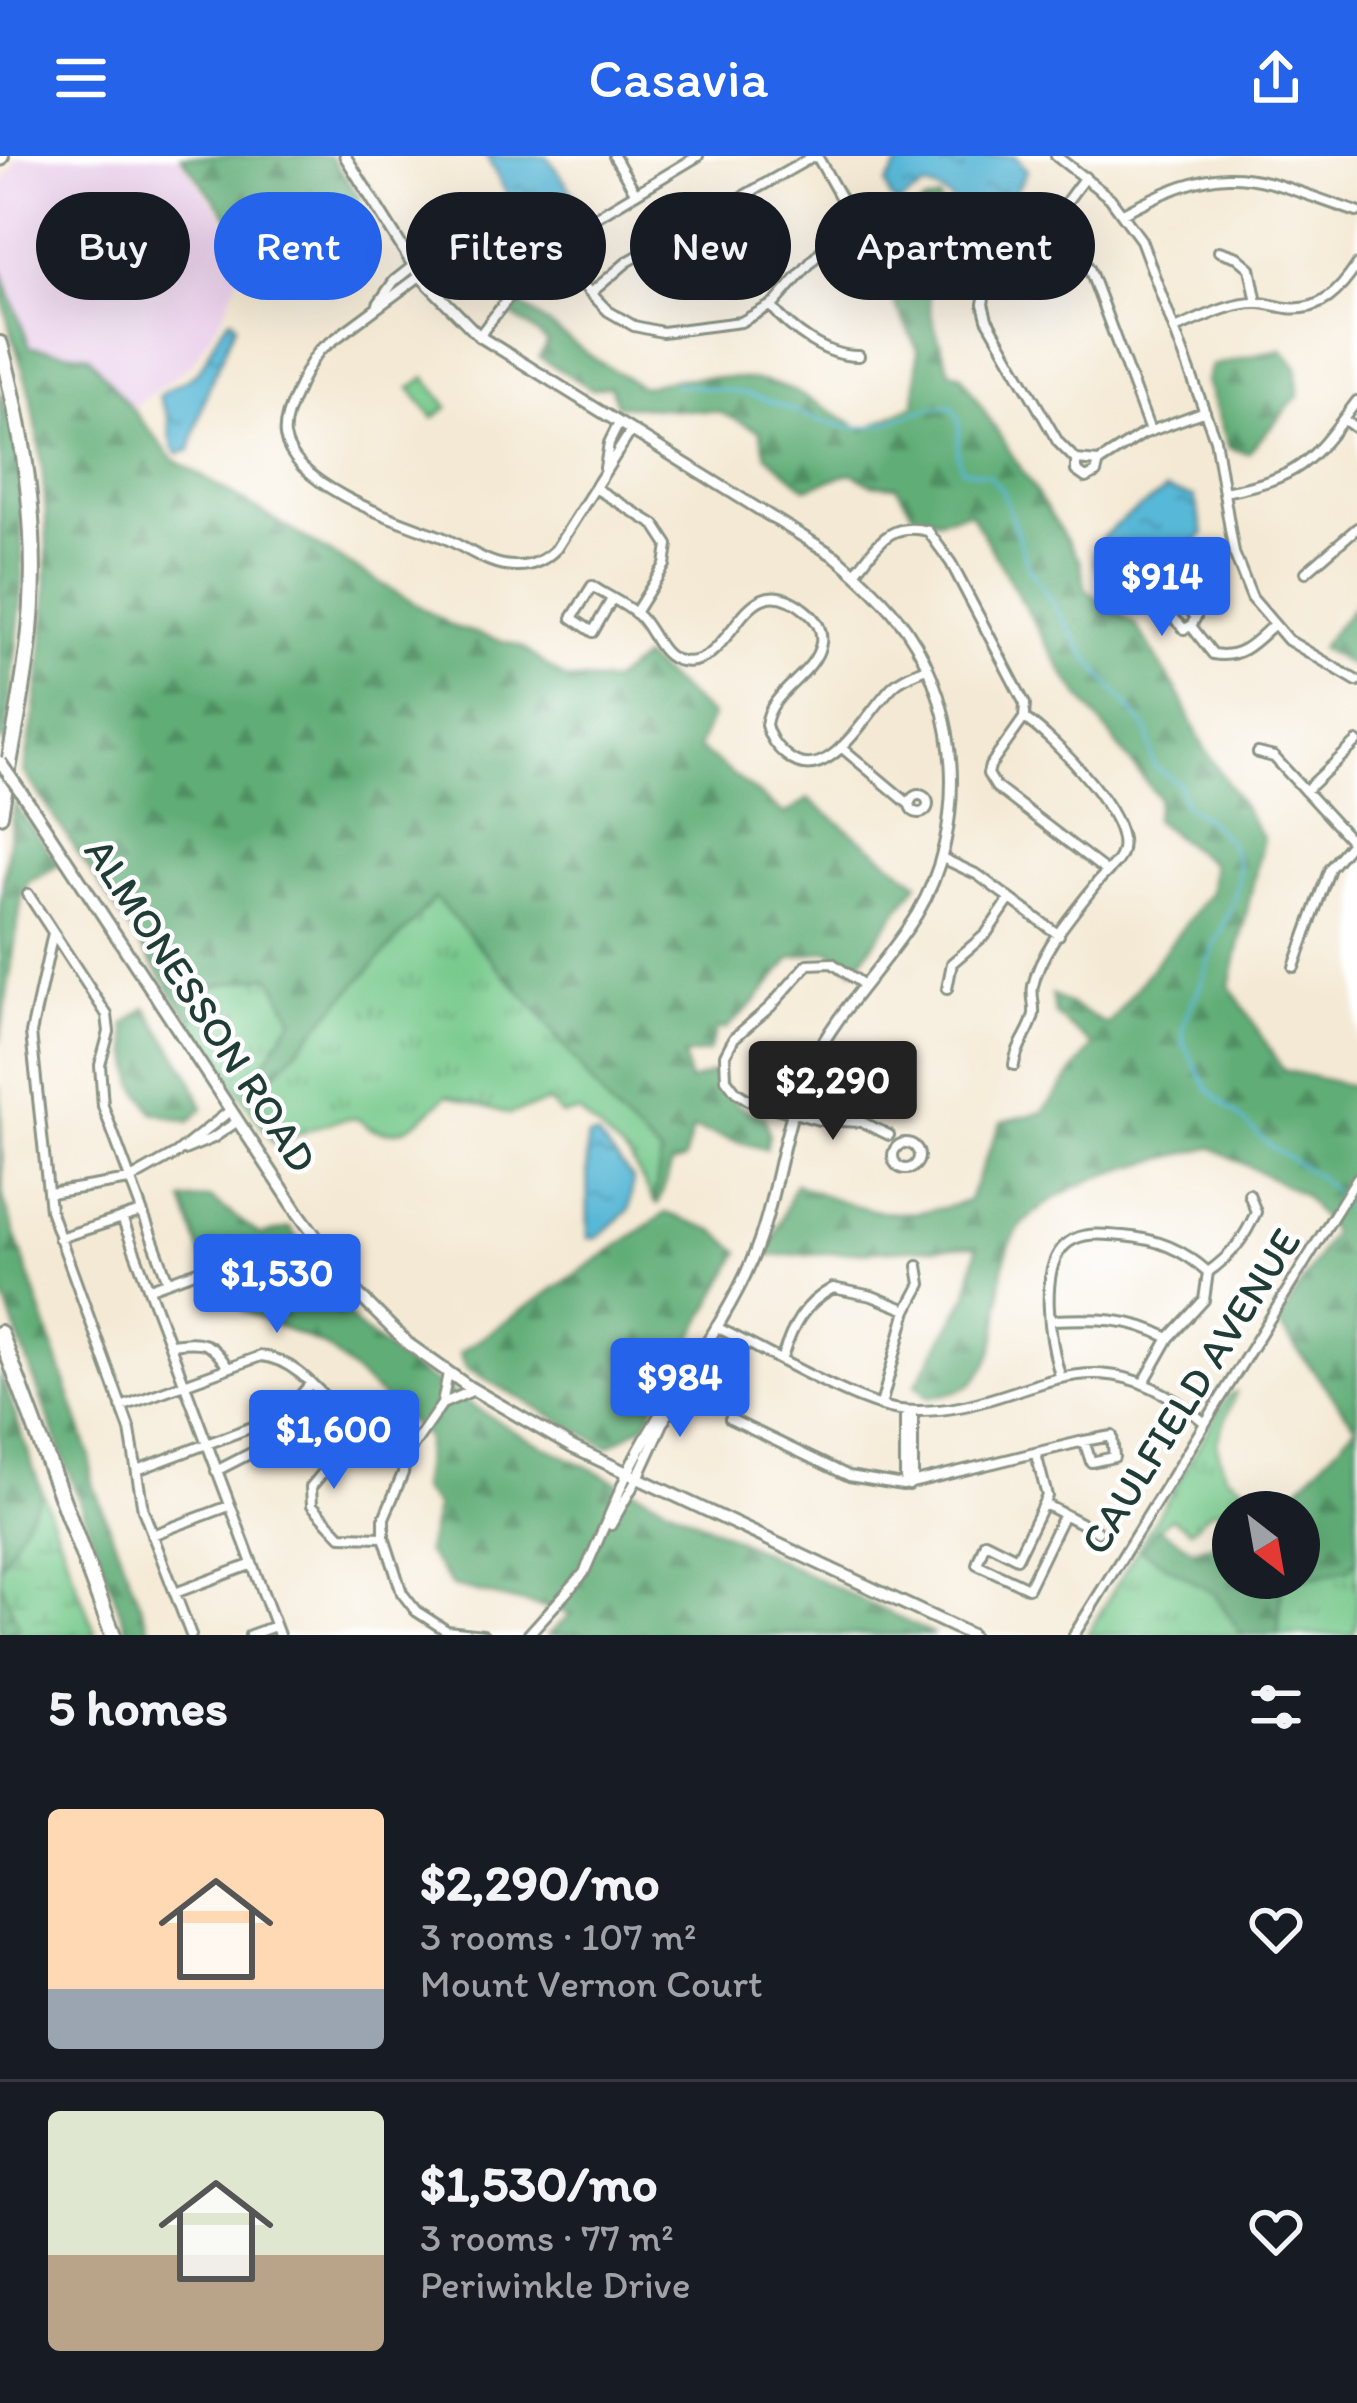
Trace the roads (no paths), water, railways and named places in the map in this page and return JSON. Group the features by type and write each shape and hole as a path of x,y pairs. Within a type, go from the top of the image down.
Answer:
{"highway":[{"path":"0,344 22,435 33,561 28,648 0,815"},
{"path":"0,1333 113,1635"}],"main road":[{"name":"ALMONESSON ROAD","path":"0,762 298,1214 358,1294 406,1343 474,1390 632,1476 971,1635"}],"street":[{"path":"345,156 406,253"},
{"path":"614,156 634,192 698,156"},
{"path":"598,300 621,320 653,332 727,326 771,306 843,224 843,202 815,156 623,265 606,280"},
{"path":"1056,156 1124,213 1144,246 1218,448 1236,563 1252,598 1272,626 1299,649 1357,681"},
{"path":"1258,168 1357,212"},
{"path":"1073,192 1084,177"},
{"path":"1124,213 1167,178"},
{"path":"1219,250 1250,268 1257,303"},
{"path":"1175,329 1257,303 1313,307 1332,296 1357,265"},
{"path":"406,276 394,281 376,308 320,350 305,371 285,429 291,452 302,466 371,512 512,566 533,564 551,555 631,431"},
{"path":"1095,284 1150,431"},
{"path":"445,300 479,336 855,573 909,633 940,703 952,766 942,858 920,908 825,1038 790,1114 760,1238 740,1286 655,1419 584,1573 528,1635"},
{"path":"479,336 508,300"},
{"path":"985,300 983,309 1058,442 1076,460 1099,462 1150,431 1205,411"},
{"path":"771,306 794,331 839,354 859,356"},
{"path":"1224,492 1296,472 1357,401"},
{"path":"1343,419 1357,429"},
{"path":"605,470 609,442 619,423"},
{"path":"595,488 656,525 668,544 665,565 635,613"},
{"path":"855,573 885,536 908,526 928,531 950,562 1024,704 1024,718 988,774 996,788 1106,871"},
{"path":"1306,572 1357,528"},
{"path":"612,599 593,632 572,618 592,586 635,613 669,656 690,662 711,652 757,602 778,596 817,621 820,646 771,705 767,730 791,759 805,766 822,764 895,685 926,668"},
{"path":"1191,626 1213,654 1226,657 1249,647 1272,626"},
{"path":"1014,1065 1015,1049 1034,1015 1031,991 1038,970 1059,934 1120,857 1123,838 1118,821 1046,733 1024,718"},
{"path":"1305,791 1357,742"},
{"path":"841,747 910,804"},
{"path":"1258,753 1274,757 1355,845 1330,868 1294,967"},
{"path":"942,858 962,865 1059,934"},
{"path":"28,894 107,1015 109,1032 100,1065 103,1106 168,1282"},
{"path":"947,989 952,963 986,934 1010,899"},
{"path":"53,933 31,1033 50,1192 59,1238 130,1430 152,1535 190,1635"},
{"path":"864,986 832,963 808,964 730,1043 724,1068 732,1088 745,1099 819,1120 862,1122 908,1144 918,1155 914,1166 898,1166 889,1135"},
{"path":"50,1192 129,1180 234,1115"},
{"path":"893,1155 899,1145 908,1144"},
{"name":"CAULFIELD AVENUE","path":"1073,1635 1357,1178"},
{"path":"1143,1384 1169,1337 1204,1300 1208,1272 1232,1255 1249,1229 1256,1212 1249,1194"},
{"path":"59,1238 141,1212"},
{"path":"122,1218 277,1630 250,1635"},
{"path":"1060,1376 1051,1342 1053,1263 1070,1240 1093,1234 1145,1238 1184,1251 1208,1272"},
{"path":"881,1405 907,1310 922,1284 918,1266"},
{"path":"149,1288 202,1269"},
{"path":"782,1358 790,1332 805,1309 833,1288 907,1310"},
{"path":"1051,1320 1108,1318 1146,1325 1169,1337"},
{"path":"716,1327 881,1405 949,1408 1060,1376 1107,1374 1143,1384 1204,1422"},
{"path":"172,1344 202,1340 216,1348 228,1368"},
{"path":"121,1407 261,1357 274,1358 310,1384 358,1430 405,1457"},
{"path":"448,1373 442,1404 405,1457 403,1474 384,1518 384,1537 402,1593 416,1611 446,1633 483,1635"},
{"path":"216,1471 253,1452 310,1384"},
{"path":"442,1404 474,1390"},
{"path":"909,1485 904,1478 905,1418 913,1410"},
{"path":"137,1470 282,1416"},
{"path":"730,1419 849,1476 909,1485 1084,1441"},
{"path":"358,1430 311,1487 312,1505 341,1536 384,1537"},
{"path":"1036,1454 1046,1505 1017,1558 985,1542 977,1564 1028,1588 1063,1516"},
{"path":"1046,1505 1098,1532"},
{"path":"152,1535 229,1506"},
{"path":"175,1593 250,1565"}],"water":[{"path":"486,156 547,156 572,192 506,192"},
{"path":"904,156 1015,156 1027,170 1015,192 939,192 925,187 917,192 888,192 886,184"},
{"path":"231,318 236,323 205,397 190,450 178,454 159,397 199,370"},
{"path":"1166,490 1194,497 1204,533 1163,576 1149,600 1128,603 1106,584 1094,553 1112,528"},
{"path":"597,1136 633,1179 629,1210 597,1238 588,1238 587,1141"}],"waterway":[{"path":"674,384 750,395 844,426 883,424 951,406 959,423 957,453 963,469 989,475 1002,490 1029,568 1093,665 1148,731 1154,767 1180,784 1184,804 1207,820 1234,851 1238,883 1186,1017 1184,1044 1208,1089 1271,1146 1340,1197"},
{"path":"1346,1205 1352,1219 1357,1296"}]}
